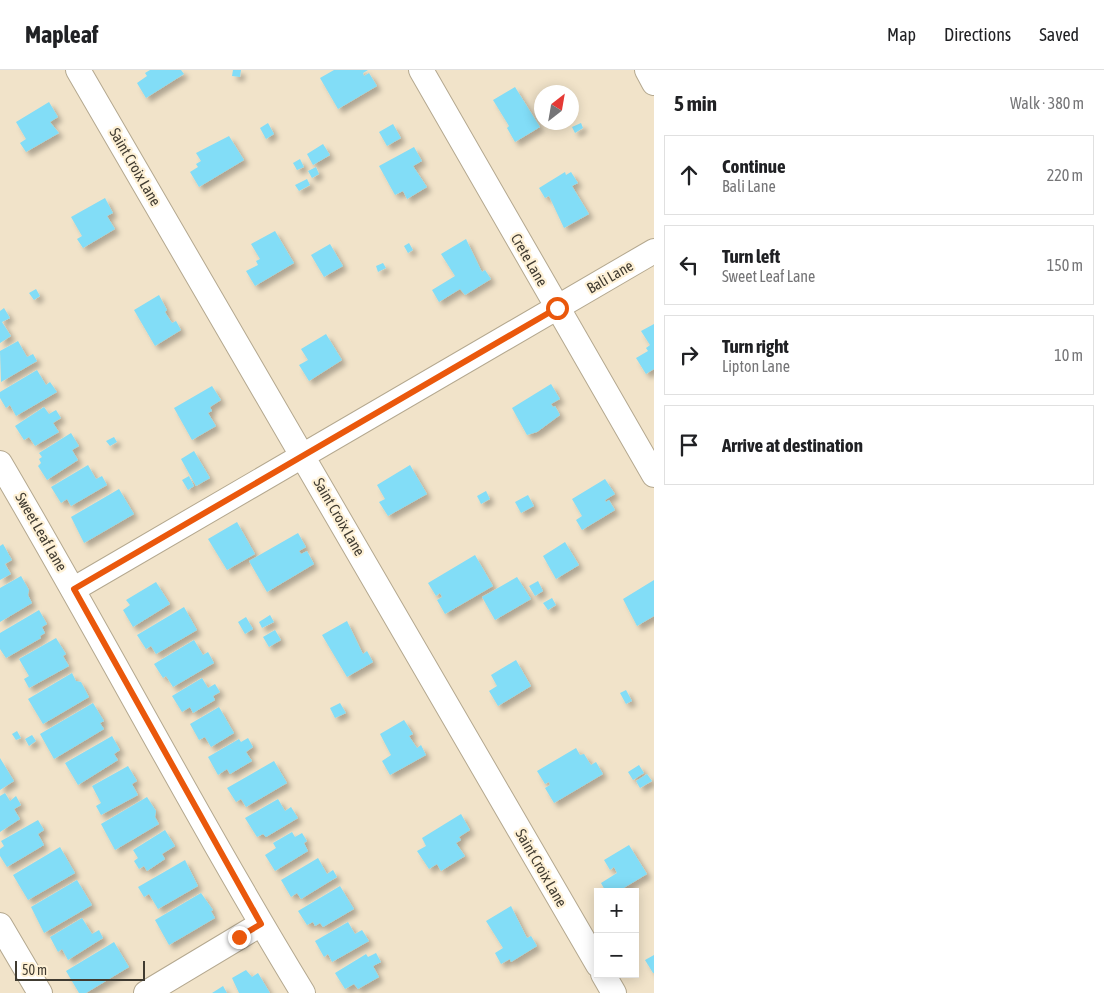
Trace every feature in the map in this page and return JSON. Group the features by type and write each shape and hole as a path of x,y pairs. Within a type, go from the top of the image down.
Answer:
{"street":[{"name":"Saint Croix Lane","path":"78,70 594,959"},
{"name":"Crete Lane","path":"421,70 654,475"},
{"path":"647,70 654,83"},
{"name":"Bali Lane","path":"74,589 654,251"},
{"name":"Sweet Leaf Lane","path":"0,463 74,589 261,924 303,993"},
{"path":"146,993 261,924"},
{"path":"0,925 40,993"},
{"path":"605,978 614,993"}],"building":[{"path":"150,70 181,70 184,74 146,98 137,83 147,76 145,73"},
{"path":"233,70 241,70 240,77 232,76"},
{"path":"334,70 368,70 363,73 364,76 369,73 377,86 338,109 320,78"},
{"path":"515,87 534,117 535,130 515,142 507,128 509,126 493,100"},
{"path":"49,102 58,117 50,122 59,133 26,152 20,143 26,139 16,122"},
{"path":"268,123 274,134 266,139 260,128"},
{"path":"581,123 583,128 575,133 574,130 579,130 579,124"},
{"path":"393,124 401,138 387,146 379,132"},
{"path":"229,136 244,160 199,187 190,172 198,167 196,164 201,161 196,153"},
{"path":"323,144 330,155 313,165 307,154"},
{"path":"414,147 422,161 413,166 427,187 407,199 403,191 395,195 379,166"},
{"path":"300,159 304,167 297,170 293,163"},
{"path":"316,167 319,174 312,178 308,171"},
{"path":"565,172 566,175 571,172 578,183 572,186 589,214 564,228 549,196 545,198 539,188"},
{"path":"307,179 310,185 299,191 295,185"},
{"path":"105,198 113,213 107,216 115,229 83,248 77,239 82,236 71,217"},
{"path":"275,231 294,263 255,286 246,271 258,265 256,261 260,259 251,244"},
{"path":"466,239 482,272 485,270 491,279 465,295 460,289 439,302 432,290 455,276 441,254"},
{"path":"409,243 413,250 408,253 404,246"},
{"path":"330,244 343,266 324,277 311,255"},
{"path":"383,263 386,268 378,272 376,266"},
{"path":"36,289 40,296 34,300 29,293"},
{"path":"159,295 167,310 165,312 172,323 176,321 181,330 155,346 134,310"},
{"path":"4,308 10,318 2,322 11,336 0,343 0,311"},
{"path":"654,324 654,369 646,374 636,358 648,351 646,348 650,345 641,331"},
{"path":"326,334 342,360 309,381 299,365 308,360 301,349"},
{"path":"18,341 27,357 33,354 37,361 1,382 0,351"},
{"path":"37,370 46,385 50,382 57,392 16,416 10,405 6,408 0,398 0,392"},
{"path":"551,384 560,399 551,404 553,407 555,406 560,415 537,432 527,435 512,408"},
{"path":"212,386 221,400 210,407 212,411 208,413 216,426 192,440 174,408"},
{"path":"44,407 49,414 56,410 61,418 53,423 59,432 35,446 29,437 24,440 15,426"},
{"path":"71,433 79,446 72,450 78,460 47,480 38,466 41,463 39,459 42,457 39,453"},
{"path":"114,437 117,442 110,446 106,441"},
{"path":"194,451 210,478 196,486 181,459"},
{"path":"88,465 96,479 102,476 107,485 71,506 67,499 61,503 51,487"},
{"path":"410,465 427,494 388,516 379,502 385,499 377,485"},
{"path":"189,476 194,486 188,490 182,480"},
{"path":"605,479 615,494 605,500 606,502 609,500 615,510 582,530 576,520 582,516 572,499"},
{"path":"119,489 134,514 84,543 71,517"},
{"path":"486,491 490,499 481,504 477,496"},
{"path":"528,495 534,506 521,513 515,502"},
{"path":"237,522 255,554 227,570 208,539"},
{"path":"298,533 306,547 299,551 301,554 307,551 314,564 267,592 249,561"},
{"path":"565,542 579,565 556,579 543,556"},
{"path":"3,544 12,560 5,564 11,574 0,580 0,546"},
{"path":"475,555 493,586 445,614 437,600 442,597 440,593 436,596 428,583"},
{"path":"21,576 29,590 28,595 32,603 0,622 0,588"},
{"path":"517,577 531,599 495,620 482,597"},
{"path":"654,580 654,616 637,626 623,599"},
{"path":"538,581 543,591 535,596 529,586"},
{"path":"156,582 170,604 133,627 123,610 130,605 126,600"},
{"path":"552,598 556,605 548,610 543,603"},
{"path":"184,607 197,630 156,654 151,646 146,649 137,635"},
{"path":"39,610 47,624 42,627 45,633 40,636 41,638 6,658 0,649 0,633"},
{"path":"270,615 274,622 262,628 259,622"},
{"path":"246,617 253,629 245,634 238,622"},
{"path":"347,621 363,654 367,651 373,662 347,677 322,635"},
{"path":"275,630 281,640 269,647 263,637"},
{"path":"56,638 66,654 63,656 69,666 29,688 24,679 29,676 19,659"},
{"path":"194,640 203,655 208,652 214,663 173,687 166,676 163,678 154,664"},
{"path":"516,660 531,686 498,706 489,691 497,686 491,675"},
{"path":"72,673 76,681 81,682 89,697 43,724 28,699"},
{"path":"202,678 208,688 215,684 220,692 213,696 215,700 193,713 190,707 182,712 172,696"},
{"path":"626,690 632,701 626,704 620,693"},
{"path":"93,703 104,721 100,723 104,729 54,759 40,734"},
{"path":"340,703 346,713 335,718 330,708"},
{"path":"219,707 234,733 211,747 205,737 199,740 190,724"},
{"path":"404,720 413,734 409,736 417,748 421,745 426,755 390,775 382,761 391,755 380,734"},
{"path":"17,731 21,738 16,740 12,734"},
{"path":"32,735 36,741 29,746 25,739"},
{"path":"112,736 120,750 114,754 118,760 78,785 65,763"},
{"path":"248,738 253,747 246,752 252,761 230,774 227,769 218,775 208,757 239,739 241,742"},
{"path":"576,748 580,755 584,754 591,765 596,762 603,774 554,803 545,788 550,785 549,782 545,784 537,771"},
{"path":"0,758 14,781 0,790"},
{"path":"274,761 287,783 246,807 241,799 236,802 227,788"},
{"path":"639,765 644,773 633,780 628,772"},
{"path":"128,766 137,781 132,784 138,795 101,815 96,806 101,803 92,786"},
{"path":"647,774 652,781 640,788 636,781"},
{"path":"5,793 10,801 16,796 21,805 14,809 20,819 0,832 0,796"},
{"path":"147,797 156,811 155,817 159,824 115,850 101,824"},
{"path":"278,799 285,811 291,807 298,818 266,837 263,834 257,837 245,818"},
{"path":"461,814 470,830 459,837 461,840 456,843 465,856 441,871 437,864 429,869 417,851 426,846 422,838"},
{"path":"38,820 44,830 38,834 44,845 7,867 0,856 0,849 4,846 1,841"},
{"path":"165,830 175,846 162,854 165,859 147,871 144,866 139,869 134,861 138,858 133,850"},
{"path":"292,832 295,837 302,833 307,841 304,843 308,851 275,871 265,855 276,848 273,843"},
{"path":"629,845 647,874 624,888 604,888 601,883 617,873 614,867 610,870 604,860"},
{"path":"60,847 75,873 28,900 13,875"},
{"path":"318,858 327,874 333,870 337,877 301,899 297,893 291,897 281,880"},
{"path":"185,860 198,886 158,909 149,894 144,897 138,887"},
{"path":"77,880 92,905 44,933 31,907"},
{"path":"340,886 354,909 323,927 320,923 315,926 313,922 307,925 298,911"},
{"path":"201,893 213,910 211,911 215,918 169,945 155,920"},
{"path":"511,906 527,938 531,936 537,946 511,962 510,959 501,964 495,953 503,948 486,921"},
{"path":"82,918 92,934 99,930 103,938 68,960 62,949 58,952 50,937"},
{"path":"348,922 355,934 362,930 369,941 332,962 328,954 324,957 315,941"},
{"path":"114,942 129,967 86,993 79,993 66,971"},
{"path":"376,953 381,962 373,966 379,977 358,989 354,984 345,989 335,973 366,954 368,957"},
{"path":"654,955 654,973 653,973 645,960"},
{"path":"246,970 252,977 258,973 270,993 239,993 232,978"},
{"path":"223,986 227,993 212,993"}],"route":[{"path":"239,937 261,924 74,589 557,308"}]}
